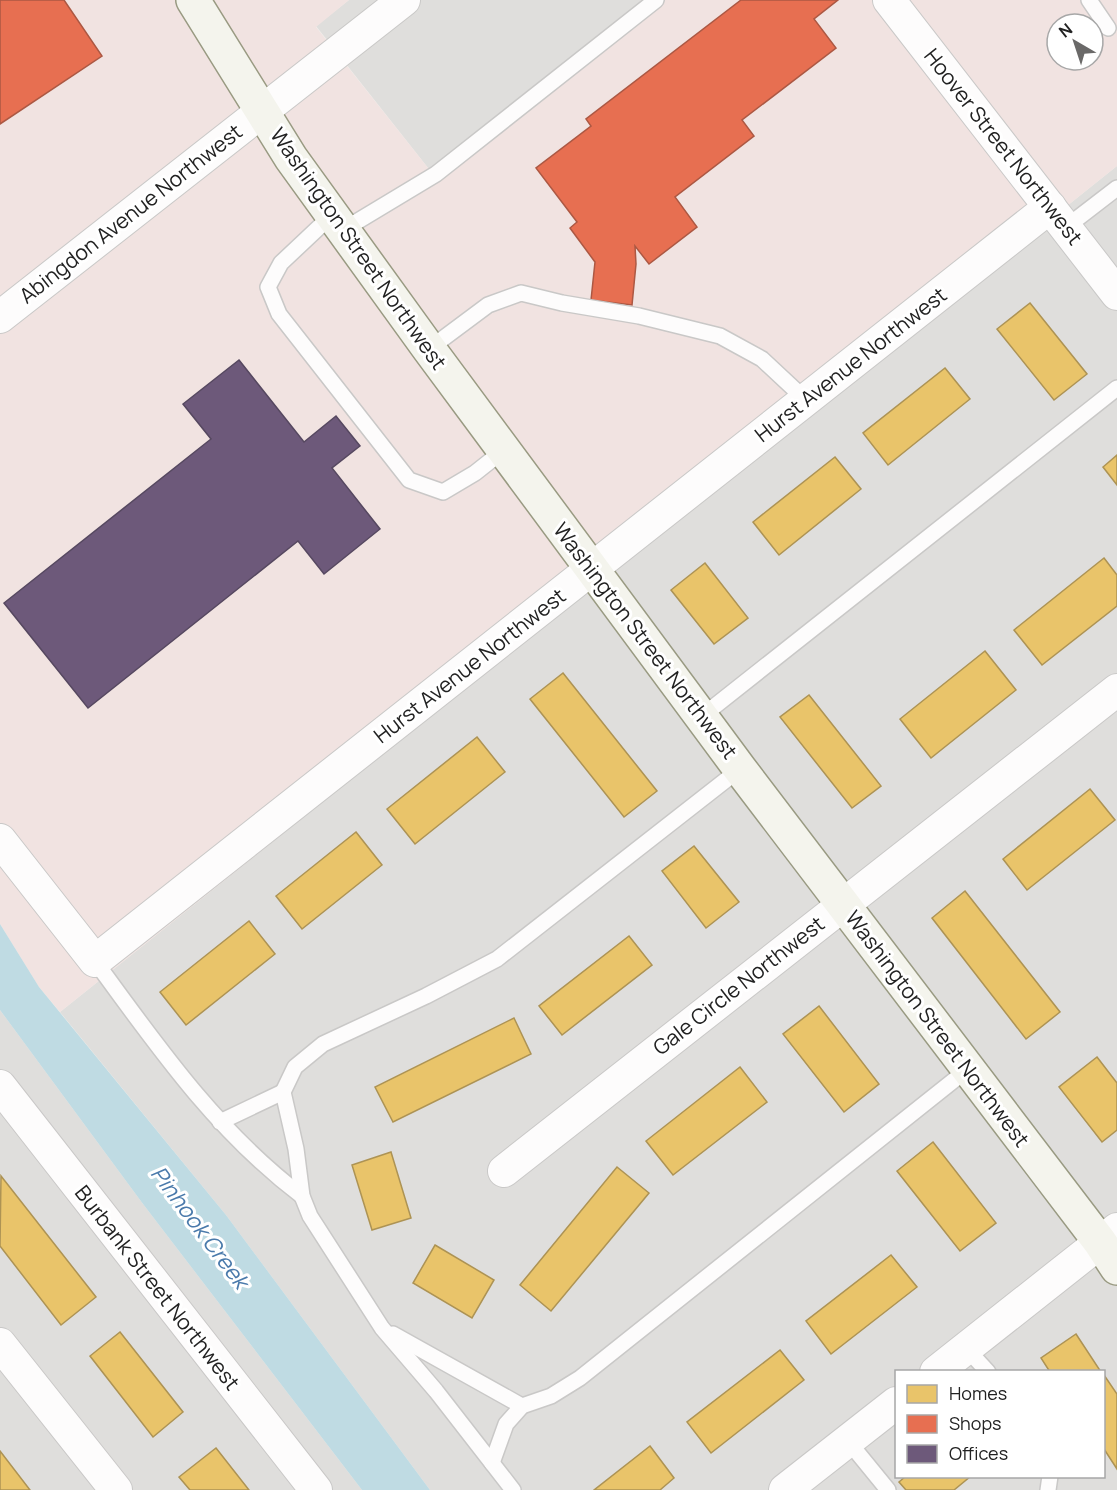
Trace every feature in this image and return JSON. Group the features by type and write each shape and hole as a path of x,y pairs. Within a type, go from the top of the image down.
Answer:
{"main road":[{"name":"Washington Street Northwest","path":"193,0 291,158 429,349 701,717 968,1070 1111,1246"}],"street":[{"name":"Abingdon Avenue Northwest","path":"0,316 404,0"},
{"name":"Hoover Street Northwest","path":"889,0 1117,294"},
{"name":"Hurst Avenue Northwest","path":"95,961 807,401 1058,218"},
{"name":"Gale Circle Northwest","path":"504,1171 1117,690"},
{"path":"0,840 95,961"},
{"name":"Burbank Street Northwest","path":"0,1086 316,1490"},
{"path":"937,1370 1111,1246"},
{"path":"8,1360 116,1490"},
{"path":"785,1490 895,1405"}],"lane":[{"path":"504,450 475,473 443,492 409,480 279,314 268,287 281,263 338,222 436,174 656,0"},
{"path":"1089,0 1108,28"},
{"path":"1058,218 1117,188"},
{"path":"429,349 488,305 521,293 562,303 639,316 720,336 762,359 807,401"},
{"path":"701,717 1117,388"},
{"path":"513,1490 436,1391 382,1328 310,1216 302,1196 296,1149 283,1092 295,1067 323,1044 426,996 496,959 740,769"},
{"path":"95,961 178,1075 220,1122 271,1172 302,1196"},
{"path":"492,1463 506,1424 522,1407 551,1396 580,1378 968,1070"},
{"path":"220,1122 283,1092"},
{"path":"382,1328 522,1407"},
{"path":"966,1348 987,1370"},
{"path":"848,1441 888,1490"}],"shaded area":[{"path":"0,0 349,0 316,27 436,178 651,0 1117,0 1117,166 60,1012 39,987 0,924"},
{"path":"349,0 651,0 436,178 316,26"},
{"path":"1117,166 1117,1490 430,1490 226,1215 60,1012"},
{"path":"0,1010 143,1204 362,1490 0,1490"}],"water":[{"name":"Pinhook Creek","path":"0,924 39,987 226,1215 430,1490 362,1490 143,1204 0,1010"}],"building: Homes":[{"path":"1030,303 1087,374 1054,400 997,329"},
{"path":"945,368 970,399 888,465 863,433"},
{"path":"1117,455 1117,485 1103,467"},
{"path":"835,457 861,489 779,555 753,522"},
{"path":"1104,558 1117,575 1117,606 1042,665 1014,630"},
{"path":"705,563 748,618 714,644 671,590"},
{"path":"985,651 1016,690 931,758 900,719"},
{"path":"563,673 657,791 624,817 530,699"},
{"path":"809,695 881,786 852,808 780,717"},
{"path":"477,737 505,772 415,844 387,809"},
{"path":"1090,789 1115,820 1027,890 1003,859"},
{"path":"356,832 382,865 302,929 276,896"},
{"path":"694,846 739,902 706,928 662,871"},
{"path":"965,891 1060,1012 1026,1039 932,918"},
{"path":"249,921 275,954 186,1025 160,992"},
{"path":"629,936 652,965 562,1035 539,1006"},
{"path":"819,1006 879,1084 844,1112 783,1034"},
{"path":"514,1018 531,1054 393,1122 375,1087"},
{"path":"1097,1057 1117,1083 1117,1130 1102,1142 1059,1087"},
{"path":"740,1067 767,1102 673,1175 646,1141"},
{"path":"933,1142 996,1223 960,1251 897,1171"},
{"path":"391,1152 411,1218 372,1230 352,1165"},
{"path":"617,1167 649,1193 551,1311 520,1285"},
{"path":"1,1176 96,1297 61,1325 0,1246"},
{"path":"435,1245 494,1280 472,1318 413,1283"},
{"path":"891,1255 917,1287 831,1354 806,1321"},
{"path":"120,1332 183,1412 153,1437 90,1356"},
{"path":"1076,1334 1100,1370 1049,1370 1041,1358"},
{"path":"780,1350 804,1380 711,1453 687,1422"},
{"path":"1105,1376 1117,1394 1117,1469 1105,1451"},
{"path":"650,1446 674,1478 660,1490 594,1490"},
{"path":"216,1448 249,1490 190,1490 179,1477"},
{"path":"0,1451 30,1490 0,1490"},
{"path":"904,1478 969,1478 954,1490 906,1490 899,1482"}],"building: Shops":[{"path":"0,0 64,0 102,56 0,124"},
{"path":"741,0 838,0 814,19 836,48 742,120 754,136 675,197 697,227 649,264 635,246 636,264 632,305 591,300 595,262 570,228 577,222 536,168 591,126 586,119"}],"building: Offices":[{"path":"239,360 304,442 336,416 360,446 332,468 380,529 324,574 298,541 88,708 4,603 211,439 183,404"}]}
